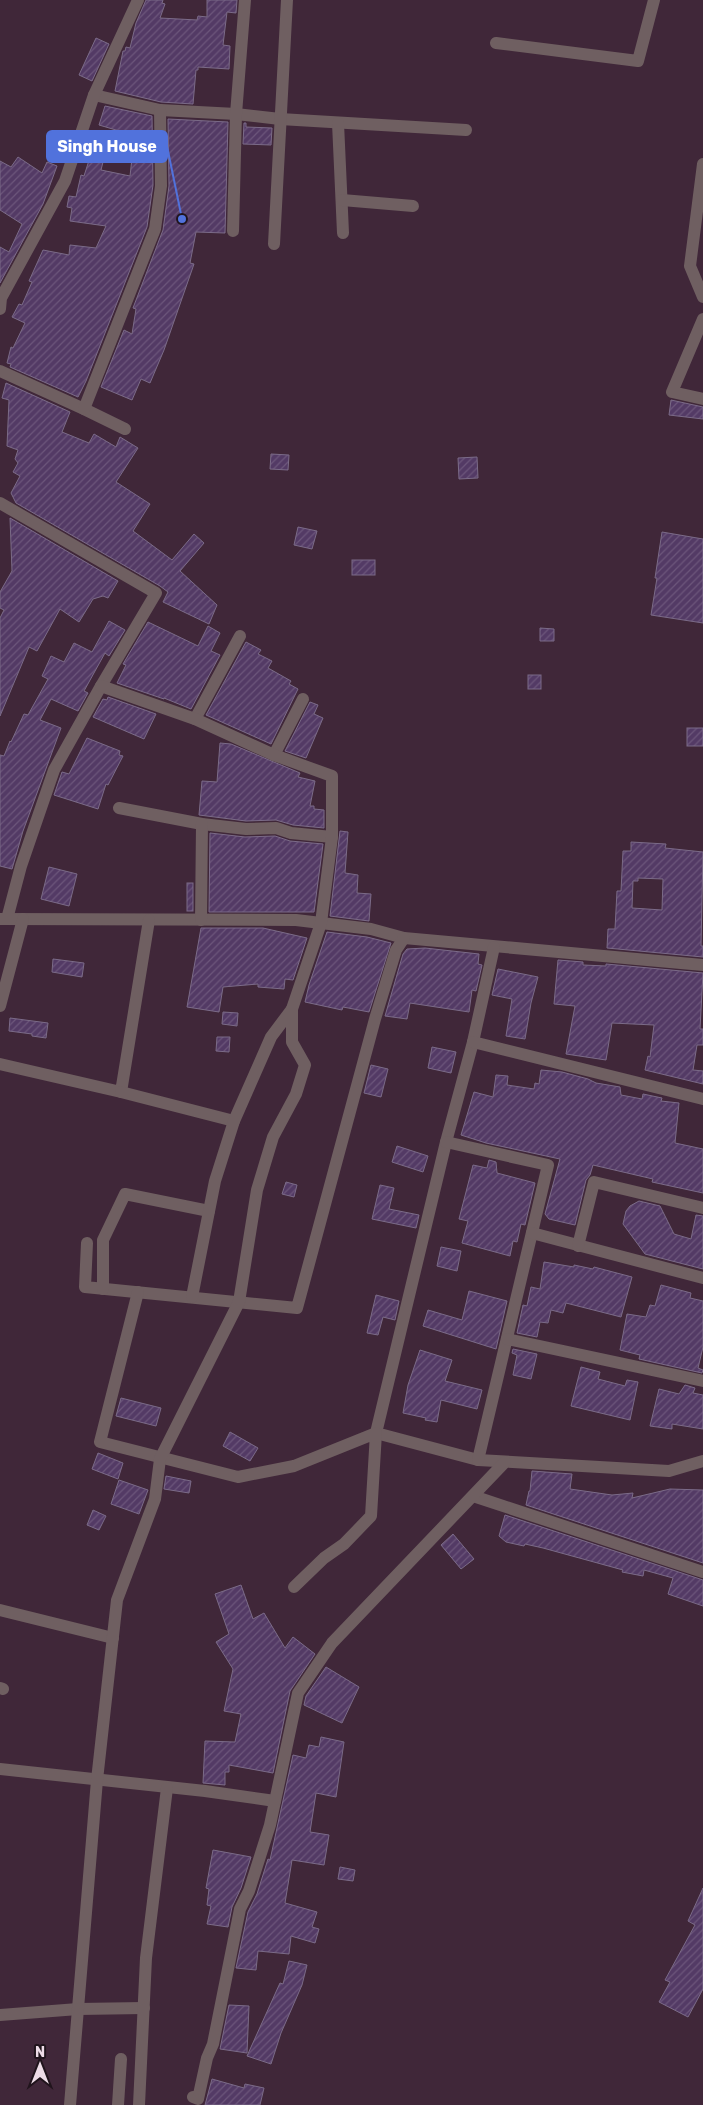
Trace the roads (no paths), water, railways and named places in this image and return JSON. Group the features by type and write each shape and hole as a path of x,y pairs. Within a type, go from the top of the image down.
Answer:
{"street":[{"path":"0,309 1,298 65,181 94,95 138,0"},
{"path":"233,231 236,114 245,0"},
{"path":"274,244 287,0"},
{"path":"496,43 638,61 654,0"},
{"path":"94,95 160,110 236,114 280,120 466,130"},
{"path":"84,408 155,229 161,186 160,110"},
{"path":"338,123 343,233"},
{"path":"703,164 690,266 703,297"},
{"path":"342,200 413,206"},
{"path":"703,319 672,392 703,399"},
{"path":"0,371 84,408 125,429"},
{"path":"0,503 156,593 54,770 3,919 296,920 371,928 404,938 703,965"},
{"path":"195,719 240,636"},
{"path":"101,686 195,719 274,755 332,776 332,837 321,923 292,1009 271,1037 234,1122 215,1181 192,1297"},
{"path":"274,755 303,699"},
{"path":"119,808 202,824 246,829 276,828 291,833 332,837"},
{"path":"201,920 202,824"},
{"path":"0,1006 22,919"},
{"path":"121,1092 149,920"},
{"path":"86,1243 85,1287 297,1308 375,1019 396,950 404,938"},
{"path":"294,1587 324,1558 344,1544 371,1516 376,1432 446,1142 473,1042 494,947"},
{"path":"70,2105 97,1780 118,1600 155,1499 160,1459 239,1302 257,1190 273,1136 296,1094 305,1065 292,1042 292,1009"},
{"path":"473,1042 703,1099"},
{"path":"0,1064 121,1092 234,1122"},
{"path":"446,1142 548,1165 478,1460"},
{"path":"578,1246 594,1182 703,1208"},
{"path":"103,1289 103,1240 125,1194 209,1211"},
{"path":"532,1233 703,1278"},
{"path":"138,1292 100,1442 238,1478 294,1466 376,1432 478,1460 668,1471 703,1461"},
{"path":"507,1339 703,1381"},
{"path":"193,2097 198,2099 207,2058 213,2044 240,1909 254,1875 270,1825 298,1693 332,1643 505,1462"},
{"path":"473,1496 703,1572"},
{"path":"0,1610 113,1638"},
{"path":"0,1769 205,1791 275,1801"},
{"path":"139,2105 146,1958 167,1788"},
{"path":"0,2015 78,2009 144,2008"},
{"path":"118,2105 121,2060"}],"place":[{"name":"Singh House","path":"182,219"}]}
